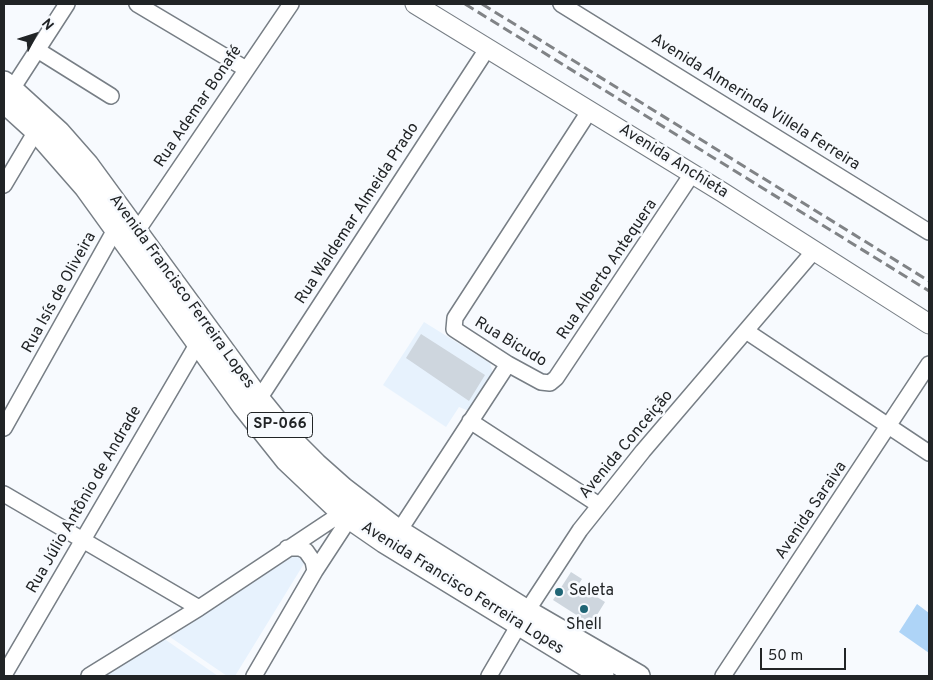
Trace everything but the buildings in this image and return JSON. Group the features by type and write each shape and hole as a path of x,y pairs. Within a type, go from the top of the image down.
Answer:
{"highway":[{"name":"Avenida Francisco Ferreira Lopes","path":"7,91 36,131 85,187 127,230 259,399 293,441 316,464 343,488 399,531 603,676"},
{"name":"Avenida Francisco Ferreira Lopes","path":"7,91 59,132 76,152 198,343 270,442 346,516 523,618 639,676"},
{"path":"346,516 355,510 399,531"}],"main road":[{"name":"Avenida Anchieta","path":"415,4 590,110 929,324"}],"street":[{"path":"7,91 39,51 67,4"},
{"path":"137,4 246,69"},
{"name":"Rua Ademar Bonafé","path":"127,230 246,69 291,4"},
{"name":"Avenida Almerinda Villela Ferreira","path":"561,4 927,227"},
{"name":"Rua Waldemar Almeida Prado","path":"259,399 487,49"},
{"path":"39,51 110,96"},
{"name":"Rua Bicudo","path":"550,383 536,380 508,364 454,328 455,318 590,110"},
{"path":"4,185 36,131"},
{"name":"Rua Alberto Antequera","path":"550,383 560,373 692,174"},
{"name":"Rua Isís de Oliveira","path":"4,428 127,230"},
{"name":"Avenida Conceição","path":"489,676 523,618 580,530 599,505 814,251"},
{"path":"746,331 929,453"},
{"name":"Rua Júlio Antônio de Andrade","path":"4,675 198,343"},
{"path":"399,531 508,364"},
{"name":"Avenida Saraiva","path":"723,676 890,426 929,364"},
{"path":"470,421 599,505"},
{"path":"4,494 199,608"},
{"path":"89,676 199,608 287,548 346,516"},
{"path":"254,676 346,516"},
{"path":"287,548 300,548 306,551 313,561 315,571"}],"shaded area":[{"path":"424,322 490,363 493,374 469,411 459,407 446,427 383,385"},
{"path":"296,554 305,562 235,676 227,676 170,637"},
{"path":"917,604 929,613 929,653 899,632"},
{"path":"163,638 218,676 101,676"}],"railway":[{"path":"465,4 929,291"},
{"path":"482,4 929,281"}],"place":[{"name":"Seleta","path":"559,592"},
{"name":"Shell","path":"584,609"}]}
